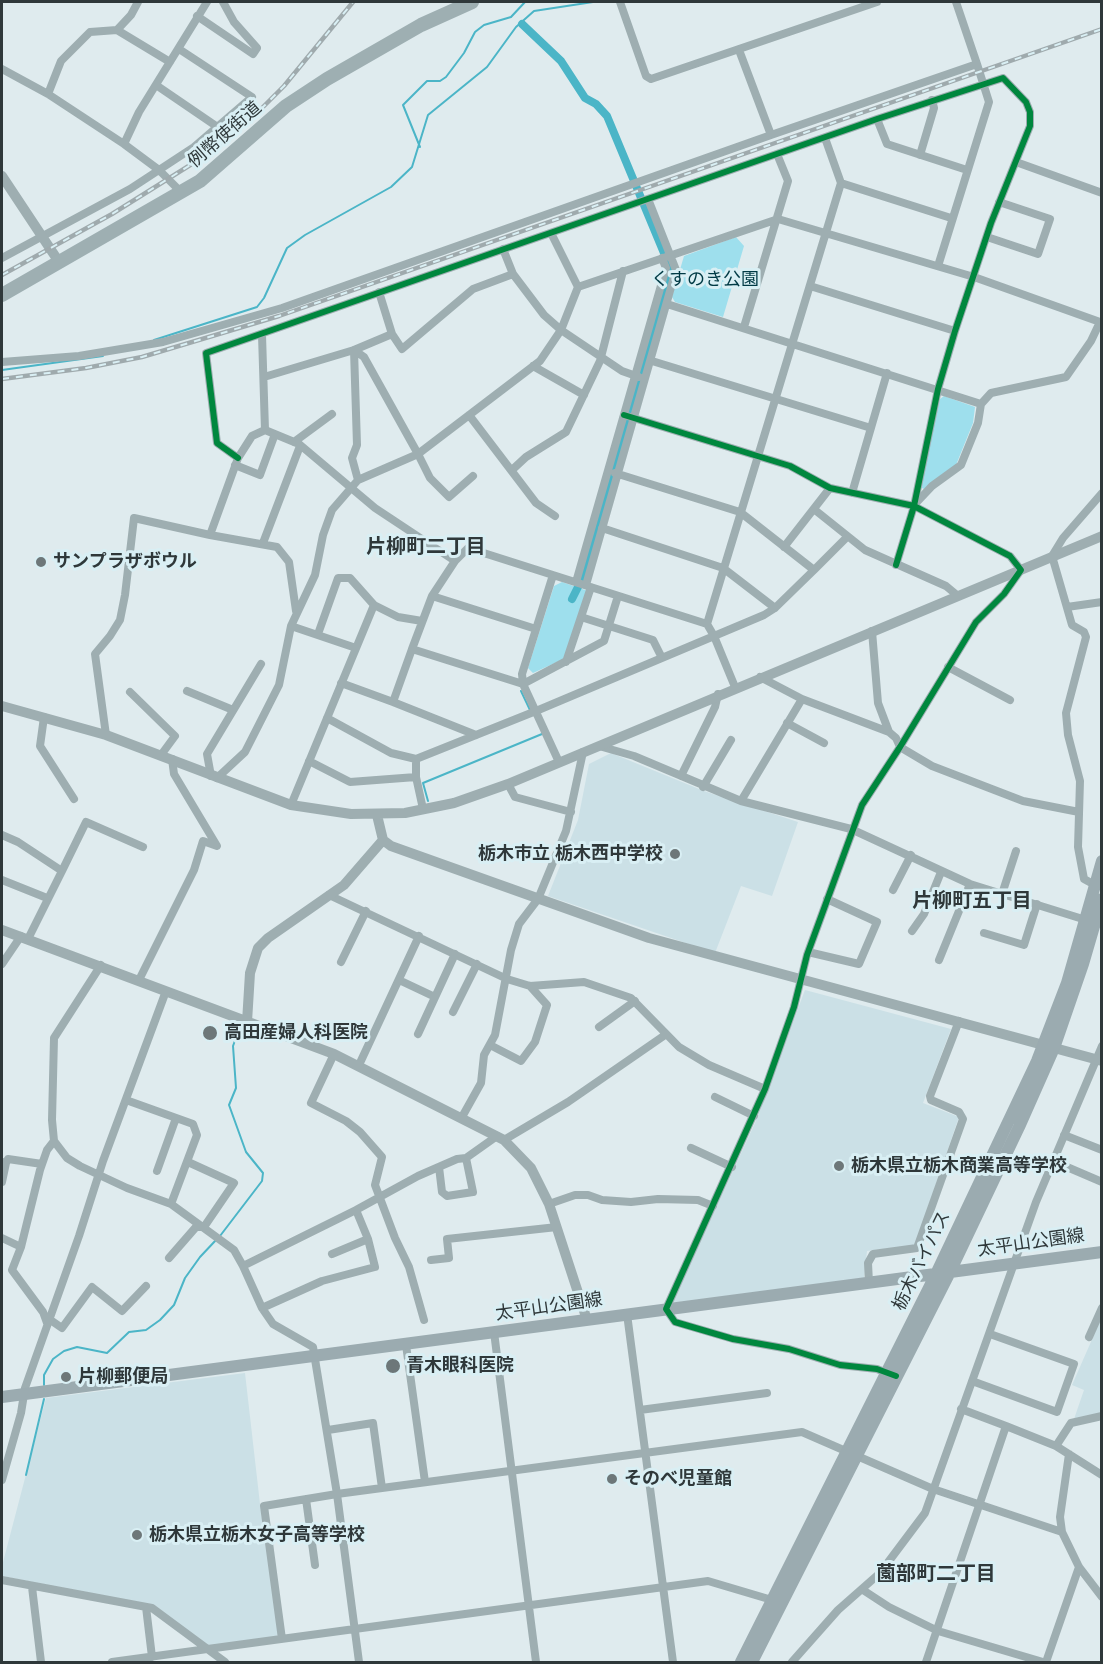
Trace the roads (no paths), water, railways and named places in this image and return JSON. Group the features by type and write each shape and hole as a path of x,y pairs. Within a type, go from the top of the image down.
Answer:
{"main road":[{"name":"例幣使街道","path":"2,295 182,192 219,167 294,101 421,26 472,2"},
{"name":"栃木バイパス","path":"1094,922 1095,885 1101,861"},
{"name":"栃木バイパス","path":"891,1374 950,1272 1049,1047 1101,899"},
{"name":"栃木バイパス","path":"752,1662 891,1374 936,1274 1049,1047"},
{"name":"太平山公園線","path":"2,1397 1101,1252"},
{"name":"栃木バイパス","path":"741,1662 852,1453"}],"street":[{"path":"117,30 131,15 138,2"},
{"path":"124,144 156,85 207,2"},
{"path":"197,16 253,54 257,48 234,22 223,2"},
{"path":"620,2 646,76 651,79 877,2"},
{"path":"938,266 951,218 989,102 956,2"},
{"path":"48,94 61,61 90,32 117,30 170,62"},
{"path":"2,258 93,210 159,170 219,129 252,98 179,49"},
{"path":"740,50 771,135"},
{"path":"2,362 79,356 163,342 282,308 977,64"},
{"path":"3,73 48,94 124,144 159,170 182,192"},
{"path":"275,434 261,475 237,462 217,443 207,353 983,82 1003,78 1020,92 1026,102 1030,112 1030,126 999,202 955,331 939,389 914,506 896,565"},
{"path":"156,85 219,129"},
{"path":"920,155 934,108 932,100"},
{"path":"877,119 887,144 967,170"},
{"path":"706,624 841,183 825,138"},
{"path":"744,327 788,181 777,154"},
{"path":"1016,162 1101,193"},
{"path":"2,176 59,262"},
{"path":"841,183 951,218"},
{"path":"576,582 666,268 666,257 648,199"},
{"path":"987,237 1038,254 1050,219 999,202"},
{"path":"578,287 778,219 974,277 1100,322 1091,341 1066,377 991,393 981,404 978,423 961,465 932,486 914,506"},
{"path":"214,777 244,752 279,685 291,626 315,575 323,536 332,510 349,488 358,480 418,454 533,366 561,330 578,287 551,233"},
{"path":"503,249 513,274 544,315 561,330 622,371 645,379"},
{"path":"566,662 581,617 602,528 652,361 676,270 666,257"},
{"path":"512,470 526,457 565,435 601,357 622,271"},
{"path":"379,292 393,334 402,349 473,289 513,274"},
{"path":"810,286 955,331"},
{"path":"667,304 793,342 981,404"},
{"path":"264,377 354,350 393,334"},
{"path":"262,335 265,430"},
{"path":"354,350 364,357 430,478 449,498 473,476"},
{"path":"354,350 357,445 352,458 358,480"},
{"path":"652,361 871,428"},
{"path":"533,366 584,395"},
{"path":"852,494 887,373"},
{"path":"263,543 297,444 332,414"},
{"path":"469,415 536,503 555,516"},
{"path":"624,415 800,470 830,488 914,506 1011,556 1021,570"},
{"path":"210,535 237,462 252,436 265,430 297,444 349,488 455,561"},
{"path":"608,470 740,512 814,570"},
{"path":"784,547 830,488"},
{"path":"1095,885 1084,879 1078,847 1080,781 1068,735 1066,713 1086,637 1084,632 1072,625 1052,556 1063,538 1101,493"},
{"path":"814,510 865,550 946,586 958,596"},
{"path":"106,735 94,654 120,620 134,518 277,547 289,562 296,612"},
{"path":"602,528 723,568 775,608"},
{"path":"2,706 106,735 291,805 327,812 376,815 423,809 454,803 508,784 718,694 1101,536"},
{"path":"327,718 391,753 416,759 536,711 775,608 847,537"},
{"path":"393,702 432,596 455,561 468,548 706,624 714,636 735,687"},
{"path":"891,1374 840,1365 789,1349 733,1339 675,1322 666,1309 732,1167 765,1089 802,980 808,952 862,804 900,747 976,621 1004,594 1021,570"},
{"path":"553,575 522,674 523,684 559,762"},
{"path":"318,634 338,578 350,578 374,605 398,617 422,621"},
{"path":"432,596 536,629"},
{"path":"412,649 523,684 604,641 618,596"},
{"path":"1067,608 1101,602"},
{"path":"291,805 374,605"},
{"path":"581,617 653,640 662,658"},
{"path":"291,626 356,648"},
{"path":"872,631 878,703 889,732"},
{"path":"214,777 207,754 261,664"},
{"path":"948,667 1010,700"},
{"path":"760,677 802,699 889,732 896,738 900,747 932,766 1023,801 1079,812"},
{"path":"341,682 476,735"},
{"path":"187,691 233,710"},
{"path":"130,692 175,736 167,757 174,774 217,846 203,841 194,870 139,980"},
{"path":"681,776 715,707 718,694"},
{"path":"741,801 802,699"},
{"path":"44,717 40,746 74,799"},
{"path":"787,723 824,743"},
{"path":"704,787 731,740"},
{"path":"598,746 634,756 741,801 851,829 970,884 1094,922"},
{"path":"462,1117 481,1083 484,1055 495,1035 511,950 519,924 538,899 566,831 583,752"},
{"path":"416,759 416,777 423,809"},
{"path":"309,761 350,782 416,777"},
{"path":"508,784 515,797 571,812"},
{"path":"376,815 383,840 402,851 658,941 959,1021 1099,1061"},
{"path":"2,964 24,938 62,872 86,822 143,847"},
{"path":"2,835 18,842 62,872"},
{"path":"247,1022 250,973 258,948 268,938 356,874 383,840"},
{"path":"1002,894 1016,851"},
{"path":"893,890 911,855"},
{"path":"912,931 924,914 941,872"},
{"path":"2,880 47,898"},
{"path":"939,960 970,884"},
{"path":"329,895 507,979 530,986 584,982 616,991 635,1001 649,1013 665,1035 709,1065 765,1089"},
{"path":"808,952 859,964 877,922 827,899"},
{"path":"984,933 1024,945 1037,904"},
{"path":"341,962 366,911"},
{"path":"2,930 101,965 334,1054 501,1138 531,1168 549,1204 587,1320"},
{"path":"359,1065 419,936"},
{"path":"418,1034 455,954"},
{"path":"453,1012 477,964"},
{"path":"101,965 54,1038 52,1120 54,1141 67,1158 127,1188 171,1204 234,1250 262,1308 273,1324 314,1347 328,1430 359,1662"},
{"path":"399,980 435,997"},
{"path":"490,1045 521,1061 535,1041 547,1005 530,986"},
{"path":"2,1480 21,1413 23,1395 79,1236 98,1174 166,991"},
{"path":"598,1027 635,1001"},
{"path":"868,1283 868,1263 873,1254 917,1248 963,1119 959,1112 931,1100 930,1096 959,1021"},
{"path":"243,1266 439,1167 466,1158 568,1102 665,1035"},
{"path":"792,1662 838,1610 863,1590 894,1556 925,1513 990,1334 1012,1264 1064,1135 1099,1061 1101,1046"},
{"path":"334,1054 311,1103 346,1121 366,1138 382,1157 381,1169 375,1178 394,1238 409,1267 424,1320"},
{"path":"715,1097 754,1116"},
{"path":"126,1100 193,1124 197,1135 171,1204"},
{"path":"158,1171 176,1118"},
{"path":"1064,1135 1101,1150"},
{"path":"54,1141 47,1150 42,1164 21,1247 12,1270 48,1321 62,1328 92,1287 122,1311 146,1286"},
{"path":"691,1148 732,1167"},
{"path":"439,1167 442,1192 447,1196 473,1192 466,1158"},
{"path":"2,1182 4,1162 8,1159 42,1164"},
{"path":"1053,1161 1101,1182"},
{"path":"188,1162 234,1183 204,1227"},
{"path":"549,1204 575,1195 588,1195 602,1200 631,1202 658,1199 698,1200 713,1206"},
{"path":"262,1308 322,1281 375,1268 368,1239 356,1210"},
{"path":"169,1258 196,1227 204,1227"},
{"path":"431,1260 448,1258 447,1239 556,1227"},
{"path":"2,1238 21,1247"},
{"path":"332,1254 368,1239"},
{"path":"1089,1337 1101,1308"},
{"path":"627,1314 673,1662"},
{"path":"494,1332 536,1662"},
{"path":"972,1381 1057,1412 1074,1364 990,1334"},
{"path":"406,1345 425,1482"},
{"path":"640,1410 767,1393"},
{"path":"961,1409 1056,1446 1101,1475"},
{"path":"1056,1446 1071,1423 1101,1416"},
{"path":"328,1430 374,1423 382,1488"},
{"path":"926,1662 1006,1426"},
{"path":"282,1638 264,1506 425,1482 802,1432 933,1490 1062,1532"},
{"path":"1069,1454 1060,1517 1062,1532 1079,1567 1101,1597"},
{"path":"306,1499 315,1564"},
{"path":"863,1590 889,1607 938,1631 1045,1662 1079,1567"},
{"path":"2,1580 154,1609 225,1662"},
{"path":"112,1662 712,1582 772,1600"},
{"path":"32,1587 41,1662"},
{"path":"146,1607 152,1657"}],"waterway":[{"path":"420,147 403,105 427,81 440,81 446,77 464,53 475,32 484,25 511,17 525,2"},
{"path":"154,340 257,307 264,298 287,248 305,235 391,187 412,167 428,115 487,67 516,27 534,11 593,2"},
{"path":"522,24 561,61 585,98 596,104 607,116 671,270 582,579 572,599"},
{"path":"2,370 103,356"},
{"path":"521,691 530,710"},
{"path":"428,801 423,783 542,734"},
{"path":"220,1236 262,1181 263,1173 246,1152 229,1105 236,1088 233,1046 240,1027"},
{"path":"44,1385 44,1375 53,1359 64,1351 77,1347 107,1353 129,1332 146,1330 160,1320 174,1305 185,1278 216,1240"},
{"path":"26,1475 44,1399"}],"railway":[{"path":"2,275 112,214 203,157 251,119 284,86 353,2"},
{"path":"2,379 86,368 142,357 279,316 1102,29"}],"place":[{"name":"サンプラザボウル","path":"41,562"},
{"name":"栃木市立 栃木西中学校","path":"675,854"},
{"name":"高田産婦人科医院","path":"210,1033"},
{"name":"栃木県立栃木商業高等学校","path":"839,1166"},
{"name":"青木眼科医院","path":"393,1366"},
{"name":"片柳郵便局","path":"66,1377"},
{"name":"そのべ児童館","path":"612,1479"},
{"name":"栃木県立栃木女子高等学校","path":"137,1535"}],"district":[{"name":"片柳町二丁目","path":"426,547"},
{"name":"片柳町五丁目","path":"972,901"},
{"name":"薗部町二丁目","path":"936,1574"}],"park label":[{"name":"くすのき公園","path":"705,280"}]}
